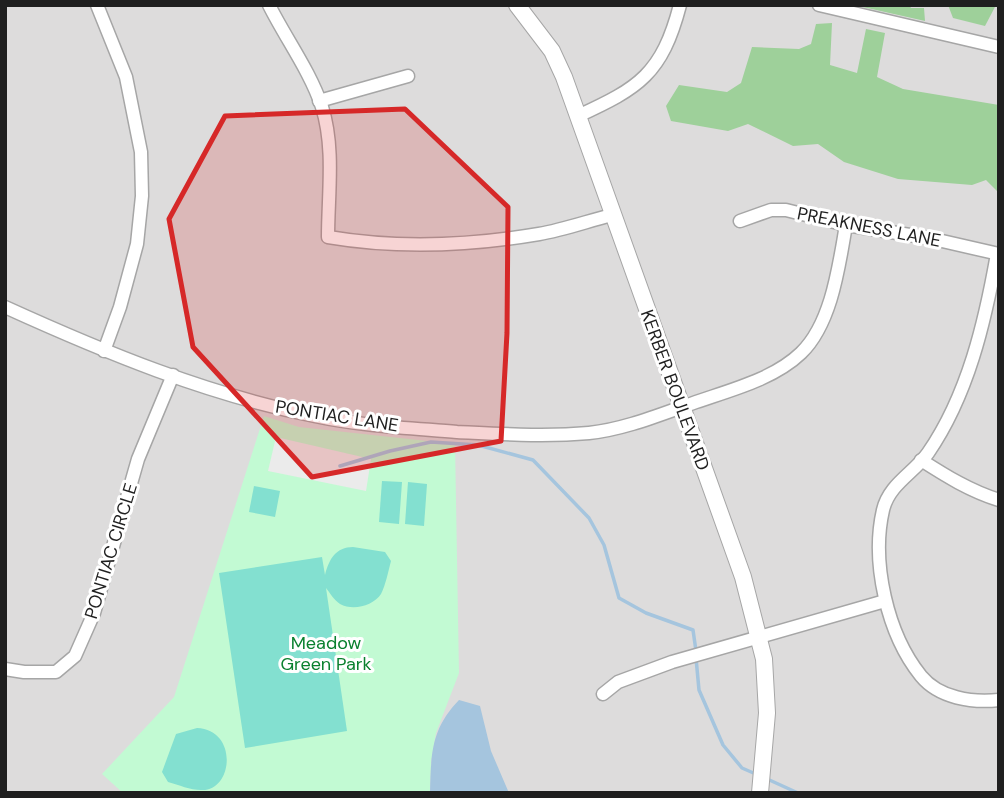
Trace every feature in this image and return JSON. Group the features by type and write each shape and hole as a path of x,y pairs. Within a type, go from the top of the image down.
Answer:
{"street":[{"path":"97,5 127,77 141,152 142,196 137,244 120,307 104,351"},
{"path":"269,5 310,79 319,101 329,146 328,237 369,244 454,246 541,234 612,215"},
{"name":"KERBER BOULEVARD","path":"517,5 552,51 564,77 743,577 764,659 767,713 760,793"},
{"path":"578,116 635,87 659,62 680,5"},
{"path":"819,5 999,47"},
{"path":"319,101 408,76"},
{"name":"PREAKNESS LANE","path":"740,221 771,209 846,225 929,238 998,254"},
{"name":"PONTIAC LANE","path":"5,307 104,351 229,394 317,417 374,426 524,436 590,433 682,407 775,372 802,353 819,330 836,282 846,225"},
{"path":"998,254 971,364 955,406 927,454 892,488 883,509 877,565 885,601 903,648 922,677 939,690 960,699 980,702 999,700"},
{"name":"PONTIAC CIRCLE","path":"5,668 24,672 56,672 75,656 94,613 138,459 173,375"},
{"path":"921,460 968,488 999,500"},
{"path":"603,694 618,682 672,662 885,601"}],"highlighted area":[{"path":"405,109 508,207 507,333 501,441 312,477 193,347 169,219 225,116"}],"shaded area":[{"path":"5,5 999,5 999,793 5,793"},
{"path":"276,437 371,459 366,491 268,471"},
{"path":"459,700 480,706 491,751 509,793 430,793 434,743 443,721"}],"green space":[{"path":"854,5 909,5 911,8 924,8 925,21"},
{"path":"948,5 996,5 985,26 953,18"},
{"path":"832,23 830,65 857,73 866,29 885,33 877,77 903,89 999,105 999,193 986,180 972,185 898,179 844,162 818,144 793,146 748,124 728,131 671,121 666,106 679,85 727,92 741,83 752,47 799,49 811,44 816,24"},
{"name":"Meadow Green Park","path":"264,416 299,427 455,444 459,673 436,733 430,793 123,793 102,774 174,697"},
{"path":"382,481 402,482 399,524 379,522"},
{"path":"408,482 427,484 424,526 405,524"},
{"path":"254,486 280,491 275,517 249,512"},
{"path":"353,547 385,552 391,561 381,594 368,604 345,606 336,601 326,588 347,731 245,748 219,573 322,557 325,575 334,555 342,549"},
{"path":"197,728 211,731 220,739 227,761 220,781 212,788 201,790 168,782 162,772 176,734"}],"waterway":[{"path":"340,466 431,442 478,445 533,460 589,518 604,545 619,598 646,613 693,630 696,651"},
{"path":"696,658 699,690 723,745 742,768 758,775"},
{"path":"765,778 798,793"}]}
